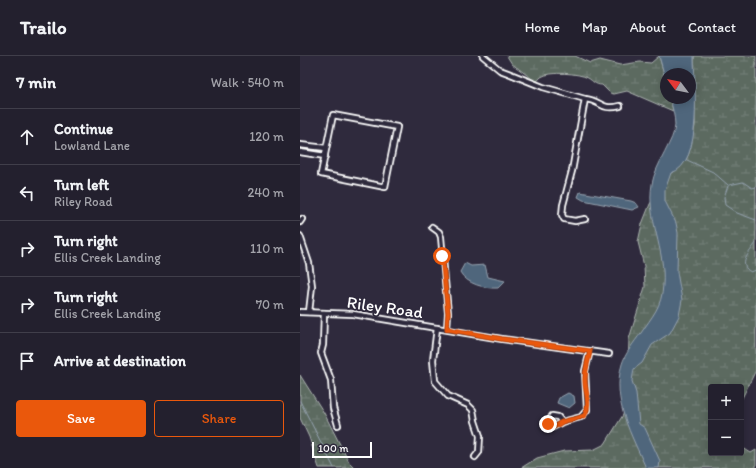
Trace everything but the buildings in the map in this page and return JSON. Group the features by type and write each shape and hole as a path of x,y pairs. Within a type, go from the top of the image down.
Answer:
{"street":[{"path":"483,56 500,70 543,87 592,100 604,108 620,106"},
{"path":"585,99 562,215 564,219 569,221 585,219"},
{"path":"333,114 397,127 385,187 321,174 325,156 333,114"},
{"path":"300,145 326,148"},
{"path":"300,152 325,156"},
{"path":"432,226 439,232 441,237 448,313 447,329"},
{"path":"300,236 309,263 312,286 309,312"},
{"name":"Riley Road","path":"300,312 353,314 502,339 609,354"},
{"path":"324,313 323,345 321,353 332,380 333,408 338,425"},
{"path":"438,328 433,360 435,381 448,396 468,405 473,410 480,436 479,452 474,457"},
{"path":"562,422 581,417 587,410 585,371 590,351"}],"green space":[{"path":"507,56 575,56 590,63 600,60 620,65 640,62 651,63 659,56 662,68 660,68 660,104 671,104 673,111 627,91 614,94 610,93 602,85 594,83 584,76 564,73 545,75 532,85 530,82 531,78 512,64"},
{"path":"694,56 756,56 756,370 744,394 744,384 708,384 708,456 744,456 744,449 751,453 756,450 756,468 521,468 537,458 564,451 593,450 605,444 623,415 627,396 629,339 645,287 644,266 638,242 642,224 650,204 671,173 686,160 689,153 695,126 696,68 694,68"},
{"path":"300,375 324,413 349,462 355,468 319,468 309,437 300,418"}],"water":[{"path":"659,56 694,56 694,68 662,68"},
{"path":"671,104 695,104 693,139 689,155 681,166 671,173 665,190 665,201 676,223 678,233 677,272 682,300 679,316 670,333 652,345 642,363 634,369 632,381 636,393 639,424 645,428 660,461 659,468 646,468 629,431 625,418 619,391 619,377 625,356 653,316 661,299 663,285 662,259 654,222 651,197 654,177 674,131 674,118"},
{"path":"580,192 631,201 636,203 639,207 632,210 583,200 578,197"},
{"path":"465,263 471,266 485,265 488,277 505,281 498,288 482,287 471,283 460,272"},
{"path":"568,393 574,396 575,403 569,408 557,403 559,398"}],"waterway":[{"path":"687,160 713,172 728,185"},
{"path":"729,185 743,182 752,188 756,187"},
{"path":"728,186 724,197 725,205 737,213 756,220"},
{"path":"756,243 745,262 745,266 751,272 756,270"},
{"path":"756,284 754,287 756,293"},
{"path":"300,401 334,468"}],"route":[{"path":"442,256 448,313 447,329 502,339 590,351 584,382 588,402 585,415 574,420 562,422 553,427 548,424"}]}
